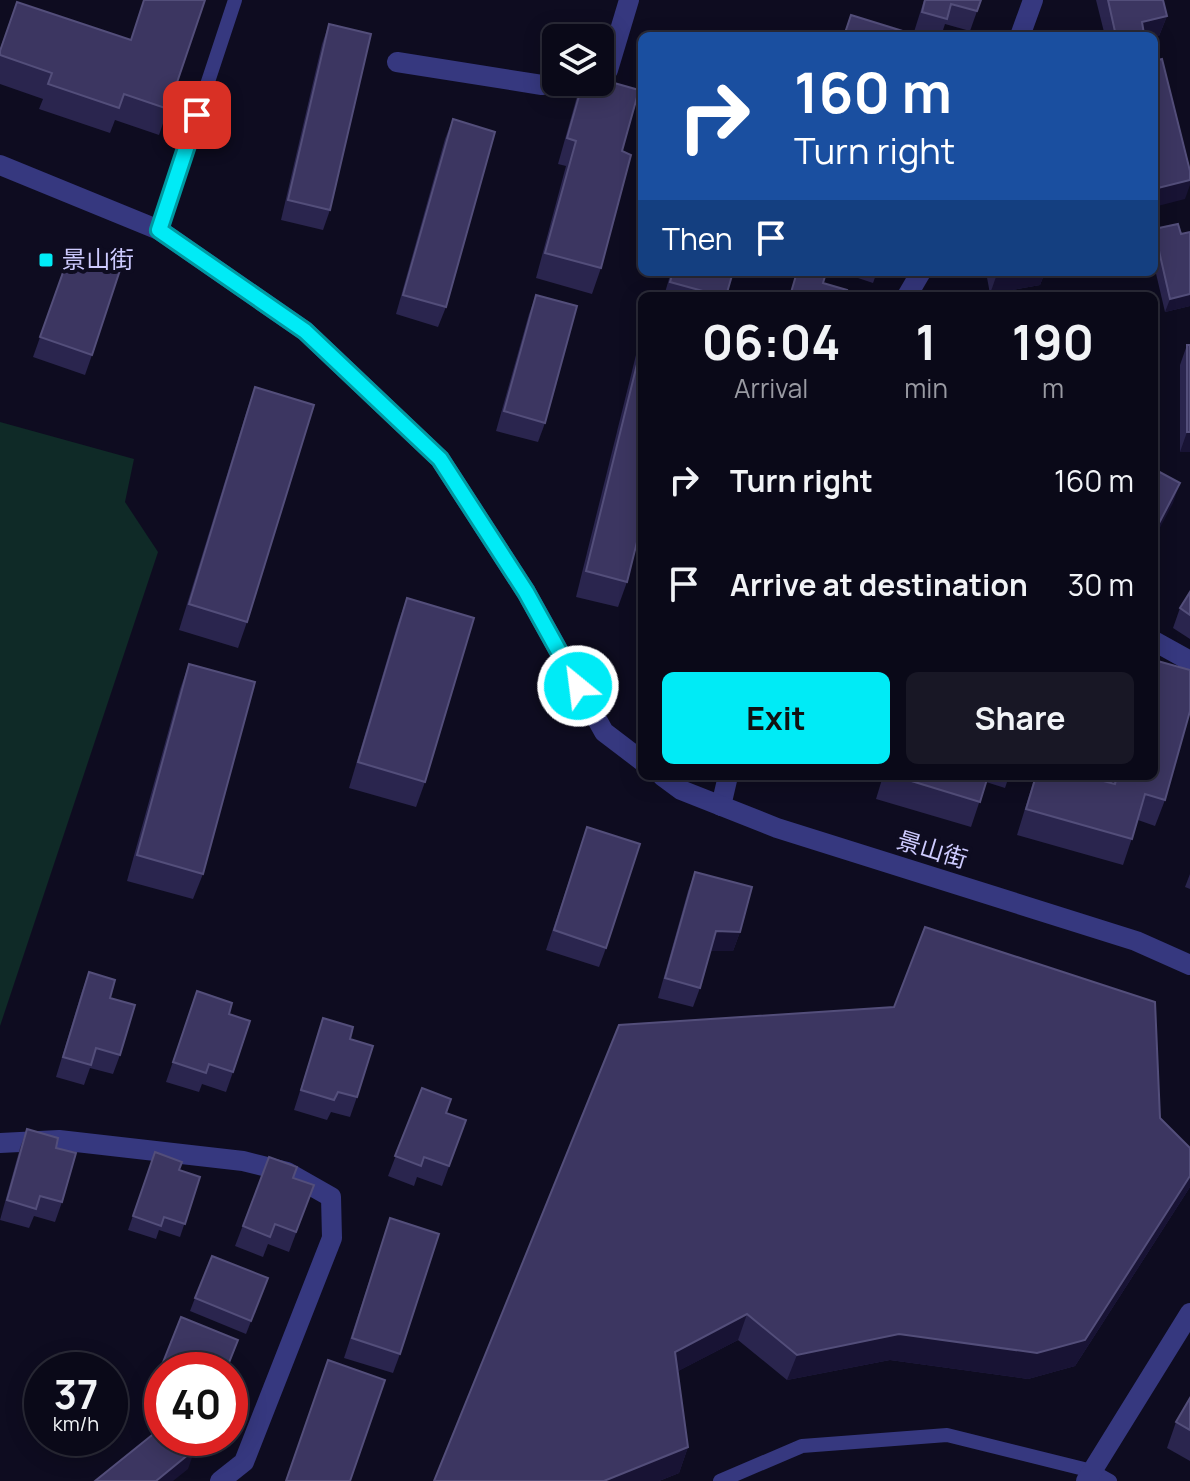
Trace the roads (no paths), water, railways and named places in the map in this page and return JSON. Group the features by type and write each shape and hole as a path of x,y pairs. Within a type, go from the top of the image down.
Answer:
{"street":[{"path":"614,50 629,0"},
{"path":"1021,32 1033,0"},
{"path":"397,62 542,85"},
{"path":"0,165 159,230 305,331 440,459 526,592 604,732 638,758"},
{"path":"1158,643 1190,661"},
{"name":"景山街","path":"667,780 681,790 777,828 1136,941 1190,965"},
{"path":"721,806 727,780"},
{"path":"0,1143 59,1140 243,1161 287,1172 331,1197 332,1238 327,1252 244,1462 220,1481"},
{"path":"1096,1478 1190,1313"}],"lane":[{"path":"159,230 235,0"},
{"path":"720,1481 802,1446 947,1435 1096,1478"}],"place":[{"name":"景山街","path":"46,260"}]}
